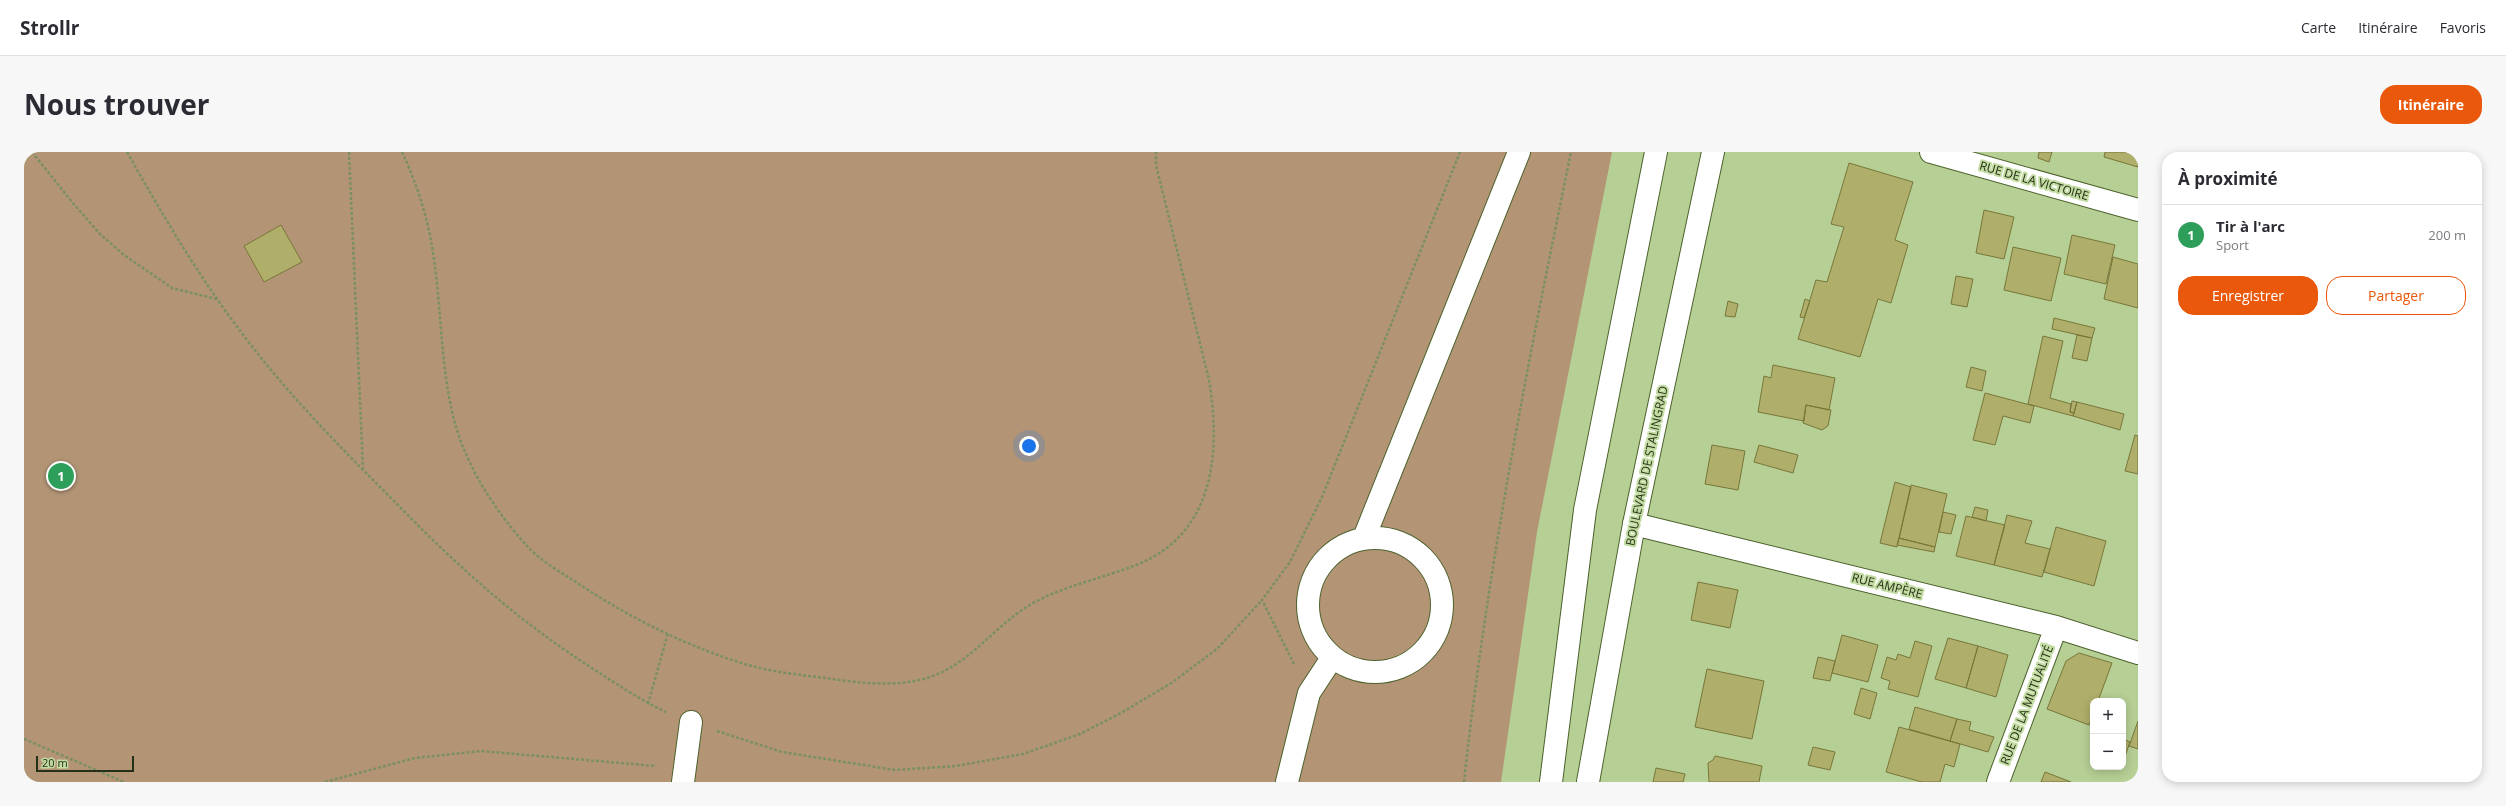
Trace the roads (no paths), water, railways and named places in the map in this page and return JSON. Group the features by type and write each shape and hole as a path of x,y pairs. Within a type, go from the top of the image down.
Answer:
{"main road":[{"path":"1364,538 1519,152"},
{"path":"1551,782 1585,510 1656,152"},
{"name":"BOULEVARD DE STALINGRAD","path":"1588,782 1634,524 1713,152"},
{"name":"RUE DE LA VICTOIRE","path":"1931,152 2138,210"},
{"name":"RUE AMPÈRE","path":"1634,524 2056,627 2138,653"},
{"path":"1364,538 1386,538 1408,546 1425,560 1437,578 1442,601 1440,623 1431,643 1416,660 1396,670 1374,673 1352,669 1332,658 1318,641 1309,621 1307,599 1313,577 1325,559 1343,546 1364,538"},
{"name":"RUE DE LA MUTUALITÉ","path":"1998,782 2056,627"},
{"path":"1287,782 1310,693 1332,658"},
{"path":"684,775 691,722"}],"place":[{"name":"Tir à l'arc","path":"61,476"}]}
